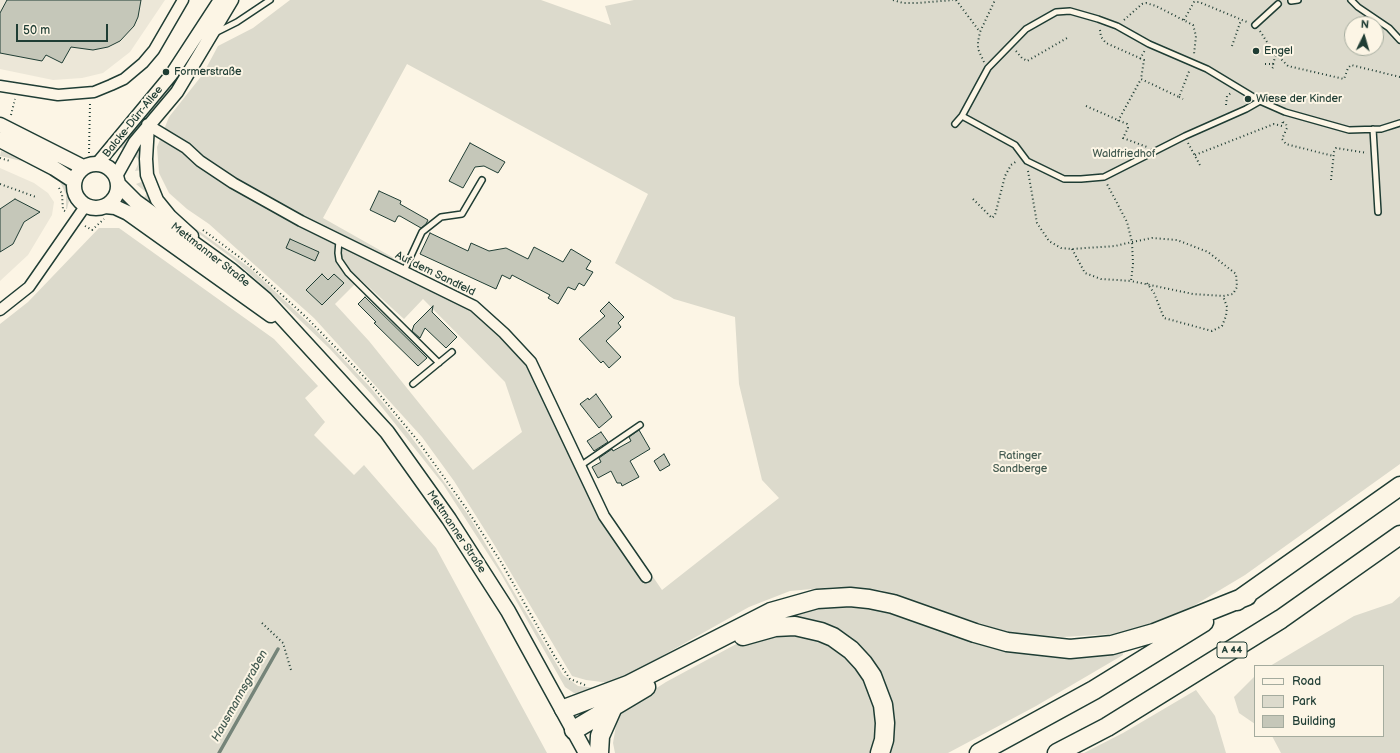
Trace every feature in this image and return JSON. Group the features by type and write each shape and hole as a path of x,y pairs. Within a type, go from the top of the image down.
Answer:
{"highway":[{"path":"978,753 1094,690 1247,596 1400,486"},
{"name":"A 44","path":"1057,753 1107,727 1281,619 1400,535"},
{"path":"574,730 628,685 771,612 817,599 850,597 875,600 893,604 975,633 1008,642 1070,649 1112,645 1154,633 1247,596"},
{"path":"564,709 629,696 748,634 784,626 809,628 833,637 851,650 872,676 883,705 885,723 884,740 880,753"},
{"path":"599,753 600,736 608,701"}],"main road":[{"path":"0,125 83,160 94,156"},
{"path":"0,140 54,168 74,181"},
{"name":"Mettmanner Straße","path":"94,156 110,168 136,202 232,271 265,299 296,331 387,432 449,518 508,611 564,709 586,753"},
{"path":"83,160 74,181 76,194 86,205"},
{"path":"107,212 116,196 118,180"},
{"name":"Mettmanner Straße","path":"86,205 107,212 116,207 128,213 296,331"}],"street":[{"path":"0,86 58,96 90,92 124,78 143,63 154,50 183,0"},
{"name":"Balcke-Dürr-Allee","path":"118,180 135,142 177,92 211,35 226,1"},
{"name":"Balcke-Dürr-Allee","path":"94,156 171,75 226,1"},
{"path":"148,125 146,159 147,175 157,200 170,216 232,271"},
{"name":"Auf dem Sandfeld","path":"148,125 186,148 200,161 233,183 339,240 474,306 504,333 530,362 604,516 646,577"},
{"path":"0,310 29,287 86,205"}],"lane":[{"path":"211,35 237,22 270,0"},
{"path":"1292,1 1298,0"},
{"path":"1351,0 1358,7 1389,28 1400,40"},
{"path":"1255,25 1278,4"},
{"path":"955,124 962,116 988,68 1026,28 1056,12 1070,11 1098,18 1149,44 1193,62 1217,74 1260,101 1285,112 1349,130 1381,129 1400,123"},
{"path":"962,116 1014,145 1027,161 1064,179 1104,177 1185,136 1246,109 1260,101"},
{"path":"1373,129 1378,212"},
{"path":"404,271 422,232 441,217 462,214 482,180"},
{"path":"339,240 338,253 340,260 348,273 439,363"},
{"path":"413,384 452,352"},
{"path":"580,466 640,425"}],"path":[{"path":"893,0 903,3 953,0"},
{"path":"956,0 980,32"},
{"path":"988,68 978,49 978,42 980,32 995,0"},
{"path":"1116,26 1146,2 1193,25 1196,30 1193,62 1179,97"},
{"path":"1184,20 1194,2 1199,2 1255,25 1276,54 1288,66 1344,79 1348,68 1351,65 1400,77"},
{"path":"1098,18 1102,40 1144,60 1141,79 1118,121"},
{"path":"1232,46 1241,20"},
{"path":"1012,42 1019,55 1028,61 1069,37"},
{"path":"1271,70 1274,66 1273,64 1276,54"},
{"path":"1266,64 1273,64"},
{"path":"1141,79 1183,99"},
{"path":"16,118 10,114 19,90"},
{"path":"83,160 94,156 90,92"},
{"path":"1086,106 1127,124 1128,128 1123,138 1145,146 1148,148 1150,155"},
{"path":"1195,155 1274,124 1282,126 1284,118"},
{"path":"1283,122 1286,124 1287,128 1282,139 1286,144 1334,156"},
{"path":"1185,136 1201,167"},
{"path":"1331,180 1336,148 1374,154"},
{"path":"973,199 992,218 995,215 1001,187 1011,165 1020,160 1027,161 1037,223 1049,241 1061,248 1072,249 1115,246 1152,238 1177,240 1208,252 1236,274 1237,287 1232,294 1223,296 1193,294 1147,283 1101,279 1085,273 1072,249"},
{"path":"1104,177 1128,222 1132,242 1133,264 1131,281"},
{"path":"56,183 62,194 63,210 66,212"},
{"path":"0,184 36,198"},
{"path":"89,229 92,230 107,212"},
{"path":"1147,283 1154,293 1164,318 1212,331 1222,326 1226,316 1227,307 1223,296"},
{"name":"Mettmanner Straße","path":"501,562 555,657 570,679 582,684 595,685 601,688 608,701"},
{"path":"262,623 282,643 291,670"}],"shaded area":[{"path":"0,0 165,0 130,52 103,73 82,78 53,80 0,69"},
{"path":"0,168 34,183 48,193 54,202 52,215 28,255 0,281"}],"green space":[{"path":"290,0 541,0 611,25 605,6 634,0 1400,0 1400,464 1245,575 1190,608 1151,623 1112,634 1063,637 1009,633 880,590 834,587 790,591 749,607 628,675 610,683 586,680 572,676 495,546 454,481 422,437 314,318 209,224 187,209 169,193 159,173 157,147 169,117 203,74 218,46 253,28","holes":["407,64 648,194 615,263 674,299 735,317 739,384 762,480 779,498 662,590 607,510 533,355 507,327 477,300 408,266 323,218","360,279 404,319 423,299 505,382 522,432 473,470 369,341 335,304"]},
{"path":"184,65 169,92 138,129 124,150 119,146"},
{"path":"138,146 141,148 142,170 135,171 140,160 133,155"},
{"path":"1,151 28,159 49,170 47,173 26,162 0,156"},
{"path":"54,173 61,178 69,190 67,209 66,194 60,182 52,177"},
{"path":"144,181 153,200 149,205 142,201 147,193 136,184"},
{"path":"184,220 250,268 315,329 370,387 409,434 469,516 563,675 578,686 597,688 583,694 574,693 565,687 501,574 443,484 373,396 330,349 281,302 232,258 183,222"},
{"path":"99,228 119,228 274,339 318,386 305,398 325,422 314,435 354,475 364,465 436,548 547,753 0,753 0,324 28,302"},
{"path":"1400,596 1400,753 1281,753 1273,737 1384,737 1384,665 1272,665 1354,616 1392,603"},
{"path":"863,604 978,639 1122,647 1123,655 1036,706 948,753 886,753 866,657 784,622 778,614 804,606"},
{"path":"785,631 831,643 863,673 877,713 874,753 615,753 613,743 618,713 666,682 740,642"},
{"path":"1254,677 1254,723 1239,713 1234,697"},
{"path":"1196,690 1215,716 1226,753 1084,753 1123,733"}],"building":[{"path":"7,0 141,0 138,17 134,26 120,41 108,47 93,50 71,47 62,63 46,55 42,61 0,53 0,13"},
{"path":"470,143 505,162 498,173 484,166 475,167 463,188 449,181"},
{"path":"379,191 401,201 400,204 428,220 426,224 421,228 400,216 398,216 395,222 370,210"},
{"path":"15,199 40,212 24,222 13,244 0,252 0,209"},
{"path":"430,233 468,251 471,243 489,251 506,248 528,259 534,247 563,262 571,249 591,261 586,269 593,272 584,286 579,283 575,290 568,287 558,304 548,298 550,295 512,275 510,279 502,275 496,289 420,254"},
{"path":"290,239 319,252 315,261 286,248"},
{"path":"322,274 328,280 334,274 344,283 322,305 306,290"},
{"path":"365,297 427,358 418,366 374,323 376,322 358,304"},
{"path":"609,302 624,317 618,323 621,327 606,341 621,357 609,368 603,361 601,363 579,339 605,316 600,311"},
{"path":"433,306 432,312 457,337 446,348 425,328 420,338 412,331 414,325"},
{"path":"596,394 612,417 599,428 580,404 588,398 589,400"},
{"path":"639,430 650,449 630,461 639,477 622,486 621,483 617,483 611,471 598,478 592,467 601,462 599,458 612,449 613,451 631,441 629,437"},
{"path":"601,432 608,442 594,451 587,441"},
{"path":"664,454 670,465 660,471 654,461"}],"waterway":[{"name":"Hausmannsgraben","path":"219,753 278,649"}],"place":[{"name":"Engel","path":"1256,51"},
{"name":"Formerstraße","path":"166,72"},
{"name":"Wiese der Kinder","path":"1248,99"}],"park label":[{"name":"Waldfriedhof","path":"1124,154"},
{"name":"Ratinger Sandberge","path":"1020,462"}]}
